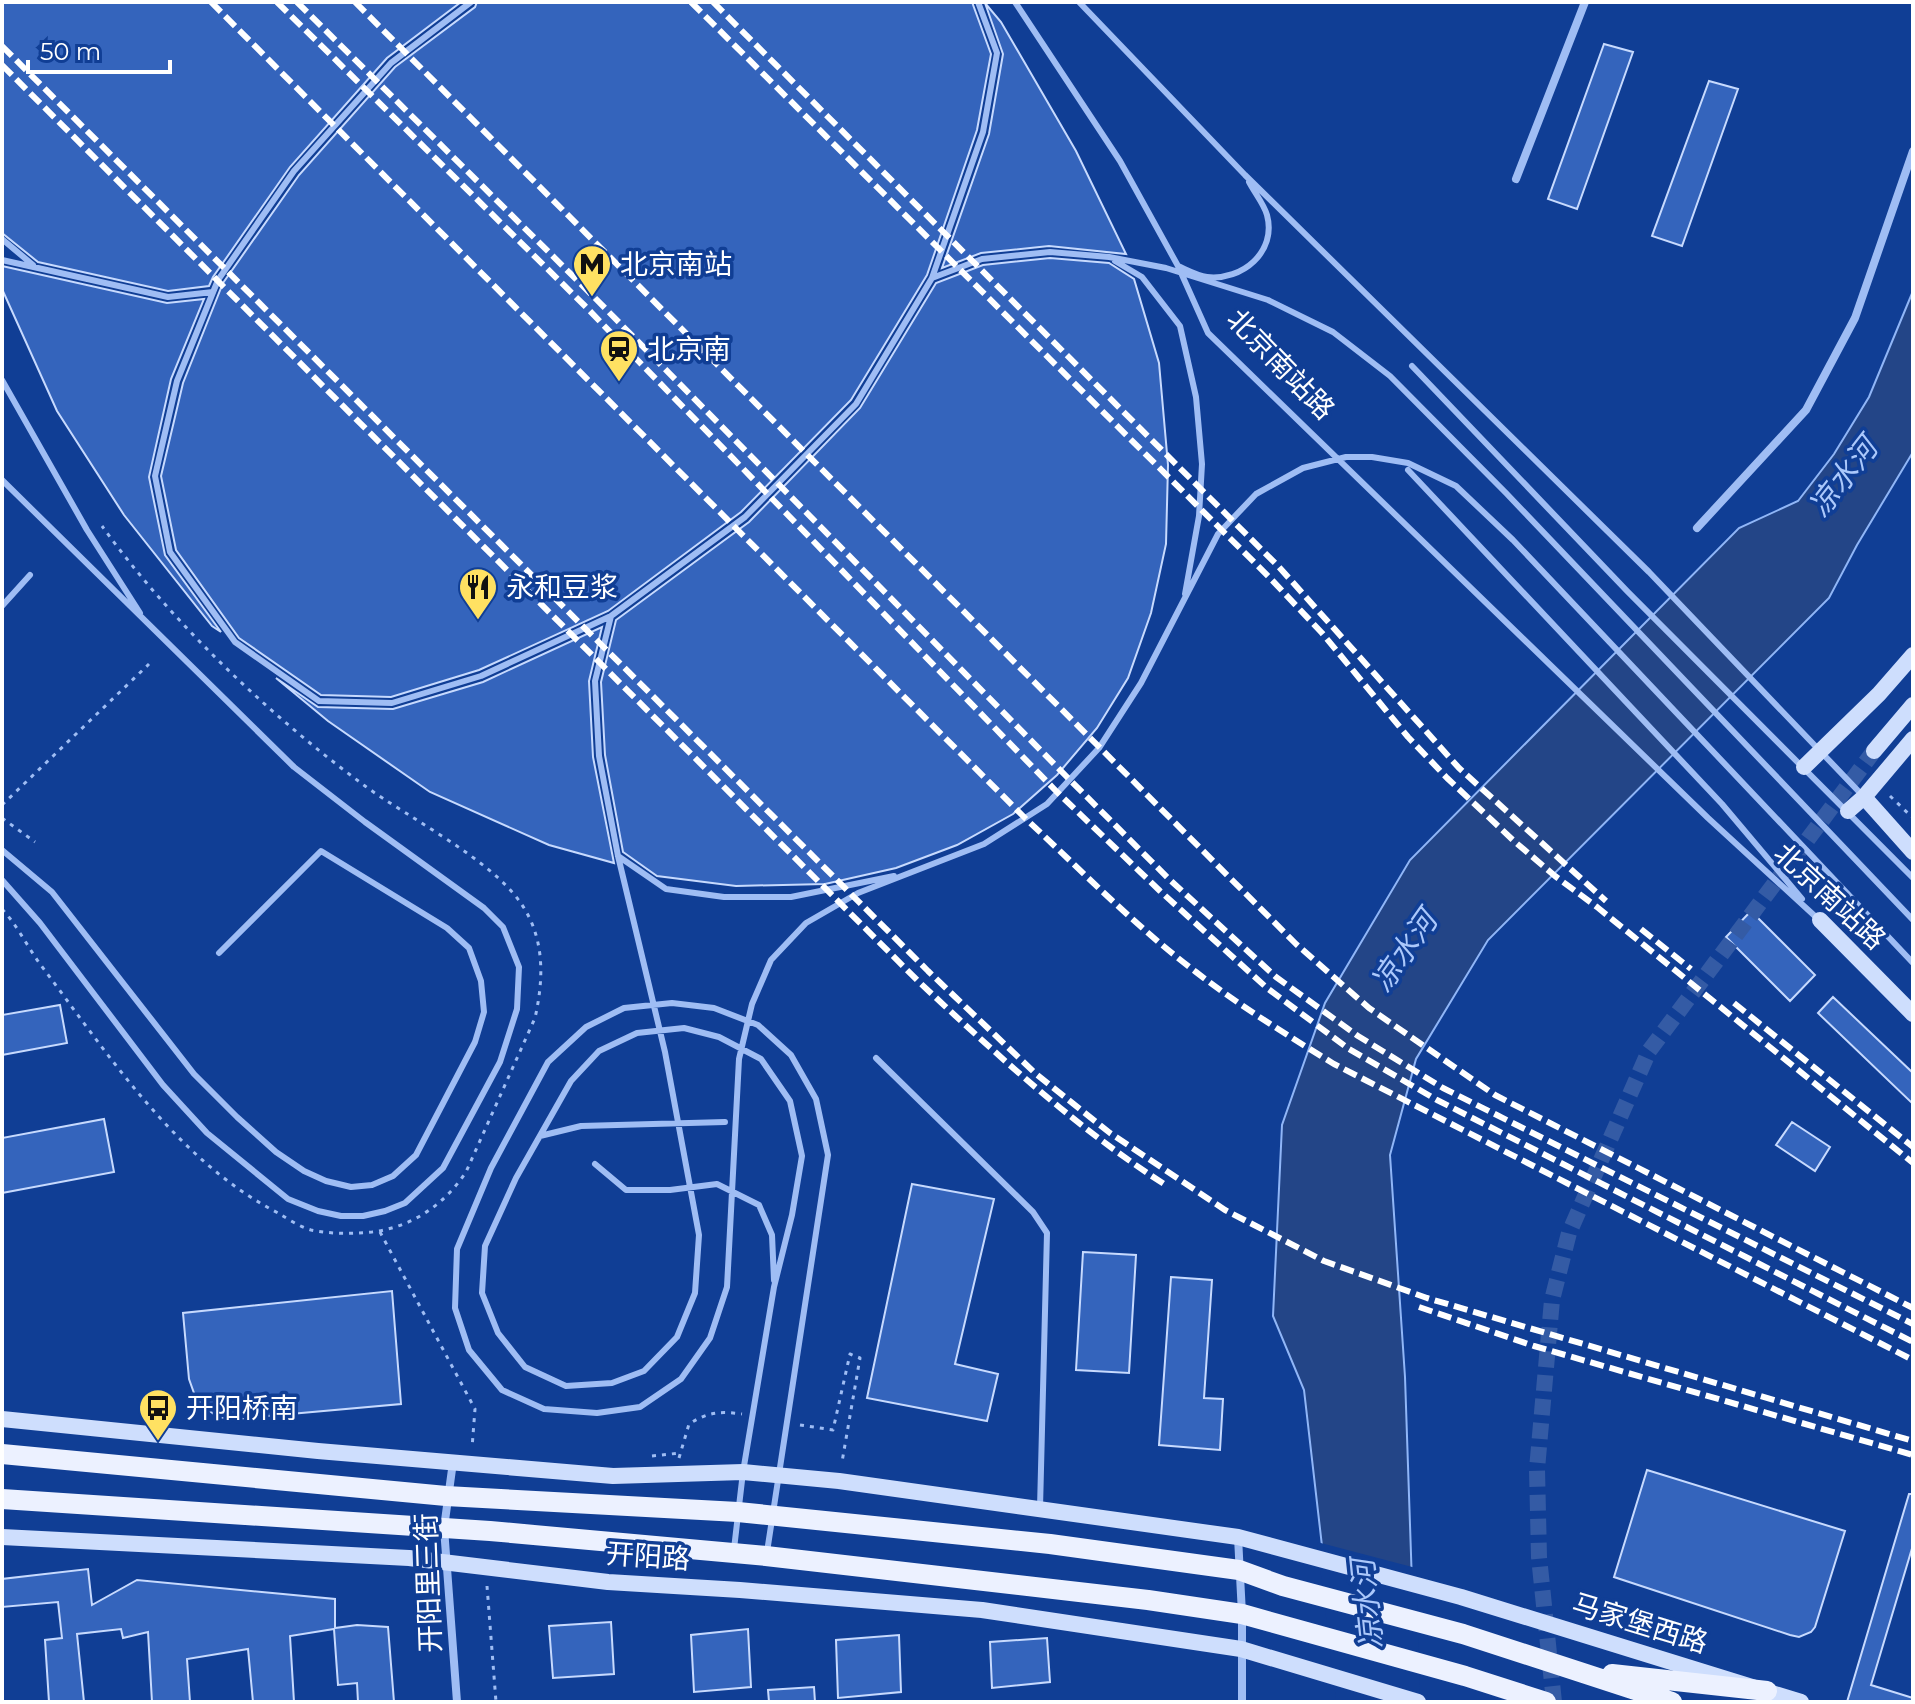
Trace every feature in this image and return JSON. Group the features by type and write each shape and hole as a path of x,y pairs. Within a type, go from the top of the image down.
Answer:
{"main road":[{"name":"开阳路","path":"2,1454 446,1496 738,1512 1050,1544 1239,1570 1283,1586 1463,1634 1561,1668"},
{"name":"开阳路","path":"2,1499 444,1528 734,1553 1102,1594 1242,1614 1465,1676 1530,1699"},
{"path":"1561,1668 1767,1691"},
{"path":"1561,1668 1672,1702"},
{"path":"1530,1699 1546,1702"}],"street":[{"path":"1516,179 1585,2"},
{"path":"1697,528 1806,410 1855,318 1913,151"},
{"path":"1804,767 1879,694 1913,655"},
{"path":"1874,751 1913,705"},
{"path":"1848,811 1864,797 1913,739"},
{"path":"1864,797 1913,852"},
{"name":"北京南站路","path":"1820,920 1913,1014"},
{"path":"2,1419 613,1476 743,1472 839,1481 1238,1537 1242,1702"},
{"name":"开阳里三街","path":"453,1462 444,1528 457,1702"},
{"name":"开阳路","path":"2,1537 445,1561 608,1582 982,1610 1241,1649 1418,1702"},
{"name":"马家堡西路","path":"1238,1537 1461,1597 1801,1702"}],"lane":[{"path":"471,2 391,63 294,171 218,280 177,381 155,476 170,552 235,642 319,701 392,703 481,676 611,616 745,517 856,404 932,278 983,132 997,53 978,2"},
{"name":"北京南站路","path":"1015,2 1120,161 1178,266 1208,333 1708,818 1820,920"},
{"path":"1079,2 1245,175 1649,572 1864,797"},
{"path":"1178,266 1206,277 1226,276 1244,270 1261,255 1267,237 1267,216 1245,175"},
{"path":"2,239 35,267"},
{"path":"932,278 982,259 1050,252 1109,257 1166,268 1268,300 1333,332 1390,376 1506,493 1913,920"},
{"path":"1109,257 1142,277 1180,326 1196,397 1202,464 1199,516 1184,601"},
{"path":"2,260 168,297 213,292"},
{"path":"1412,366 1628,592 1913,878"},
{"path":"2,380 87,530 146,623"},
{"path":"766,1556 828,1155 816,1099 791,1055 758,1025 714,1008 672,1003 624,1008 586,1027 548,1062 491,1168 457,1249 455,1308 469,1350 502,1390 544,1409 597,1413 640,1407 681,1379 710,1338 727,1287 739,1059 752,1004 771,960 806,923 858,893 984,844 1047,804 1099,748 1141,683 1218,534 1256,494 1291,474 1346,457 1372,457 1408,463 1456,486 1513,540 1913,963"},
{"path":"1408,470 1722,804 1820,920"},
{"path":"2,480 294,767 484,908 503,927 519,967 517,1009 500,1062 443,1168 405,1203 363,1216 329,1214 288,1199 207,1133 163,1085 40,923 2,880"},
{"path":"2,606 30,575"},
{"path":"611,616 595,681 599,756 618,856 665,1052 699,1235 695,1293 677,1337 644,1371 612,1383 566,1386 525,1367 498,1333 482,1293 485,1246 516,1178 571,1081 599,1051 637,1033 684,1028 719,1037 761,1059 790,1101 802,1156 792,1215 774,1287 743,1472 734,1553"},
{"path":"2,850 52,892 194,1074 276,1152 304,1171 351,1187 372,1185 393,1176 416,1155 475,1042 484,1012 481,981 469,948 447,928 321,851 219,953"},
{"path":"618,856 666,889 724,897 791,897 912,873"},
{"path":"876,1058 1033,1212 1047,1233 1040,1510"},
{"path":"540,1136 581,1126 725,1122"},
{"path":"595,1164 626,1190 670,1190 717,1184 759,1205 772,1235 774,1287"}],"path":[{"path":"95,518 128,562 210,652 318,751 499,879 519,900 534,925 542,970 535,1018 466,1172 453,1192 430,1211 406,1223 379,1231 475,1409 472,1451 482,1452"},
{"path":"2,805 149,664"},
{"path":"2,818 35,842"},
{"path":"833,1430 850,1354 860,1358 839,1481"},
{"path":"487,1583 496,1702"}],"water":[{"name":"凉水河","path":"1913,291 1913,452 1829,598 1488,940 1416,1059 1390,1155 1405,1377 1416,1702 1340,1702 1304,1390 1273,1316 1282,1125 1325,1003 1410,860 1739,528 1798,501 1834,454 1869,397"}],"pier":[{"path":"1317,1542 1416,1568 1420,1702 1336,1700"}],"building":[{"path":"2,2 461,2 387,58 290,167 209,286 168,291 38,262 2,233"},
{"path":"477,2 972,2 991,54 977,130 927,275 851,400 741,512 608,611 479,670 391,697 321,695 239,638 176,550 161,476 183,383 223,283 299,175 395,67 475,7"},
{"path":"985,3 1001,22 1076,151 1126,254 1049,246 981,253 942,268 989,134 1003,54"},
{"path":"1604,44 1633,52 1577,209 1548,199"},
{"path":"1709,81 1738,89 1682,246 1652,236"},
{"path":"1050,258 1109,263 1134,279 1159,363 1168,465 1166,544 1151,613 1128,678 1097,728 1057,775 1013,814 957,845 896,868 825,884 736,886 657,876 623,852 605,755 601,682 616,620 749,522 860,408 936,283 983,265"},
{"path":"2,266 167,303 204,299 171,379 149,477 165,555 221,632 212,626 124,515 57,411 2,289"},
{"path":"602,627 589,681 593,757 614,863 549,845 430,792 328,721 276,678 318,707 393,709 483,682"},
{"path":"1751,911 1815,975 1790,1001 1726,937"},
{"path":"1833,997 1913,1073 1913,1104 1818,1013"},
{"path":"60,1005 67,1043 2,1055 2,1015"},
{"path":"104,1119 114,1172 2,1193 2,1138"},
{"path":"1792,1122 1830,1147 1815,1171 1776,1145"},
{"path":"912,1184 994,1199 955,1364 998,1374 987,1421 867,1398"},
{"path":"1083,1252 1136,1255 1129,1373 1076,1370"},
{"path":"1171,1277 1212,1280 1204,1398 1223,1399 1220,1450 1159,1445"},
{"path":"392,1291 401,1404 236,1419 218,1417 203,1406 194,1393 189,1379 183,1313"},
{"path":"1647,1470 1845,1531 1811,1632 1799,1637 1790,1635 1614,1577"},
{"path":"1909,1494 1913,1494 1913,1545 1871,1685 1913,1698 1913,1702 1847,1702"},
{"path":"88,1569 92,1605 137,1580 335,1599 335,1628 357,1625 388,1627 394,1702 358,1702 357,1683 338,1685 334,1629 290,1636 294,1702 253,1702 248,1649 187,1659 190,1702 152,1702 148,1632 123,1638 121,1629 77,1634 84,1702 49,1702 45,1640 62,1638 58,1602 2,1607 2,1579"},
{"path":"611,1622 614,1674 553,1678 549,1626"},
{"path":"748,1629 751,1687 694,1692 691,1635"},
{"path":"899,1635 901,1692 838,1698 836,1640"},
{"path":"1047,1638 1050,1682 992,1688 990,1642"},
{"path":"814,1687 815,1702 769,1702 768,1690"}],"tunnel":[{"path":"1554,1702 1539,1557 1537,1469 1552,1300 1569,1233 1649,1051 1874,751"}],"railway":[{"path":"211,2 1026,819 1173,954 1213,985 1334,1064 1913,1360"},
{"path":"277,2 584,305 1056,791 1267,988 1349,1049 1437,1100 1913,1342"},
{"path":"297,2 594,297 1169,879 1276,977 1358,1036 1443,1088 1913,1324"},
{"path":"355,2 1296,944 1369,1008 1495,1095 1913,1308"},
{"path":"691,2 1270,578 1322,633 1408,737 1447,778 1555,876 1913,1163"},
{"path":"713,2 1279,567 1459,768 1606,901"},
{"path":"2,46 928,971 1036,1074 1110,1133 1225,1210 1324,1261 1427,1298 1913,1441"},
{"path":"2,65 918,981 1067,1114 1164,1184"},
{"path":"1641,929 1691,969"},
{"path":"1734,1003 1913,1147"},
{"path":"1419,1307 1534,1346 1913,1455"}],"place":[{"name":"北京南站","path":"592,298"},
{"name":"北京南","path":"619,383"},
{"name":"永和豆浆","path":"478,621"},
{"name":"开阳桥南","path":"158,1442"}]}
